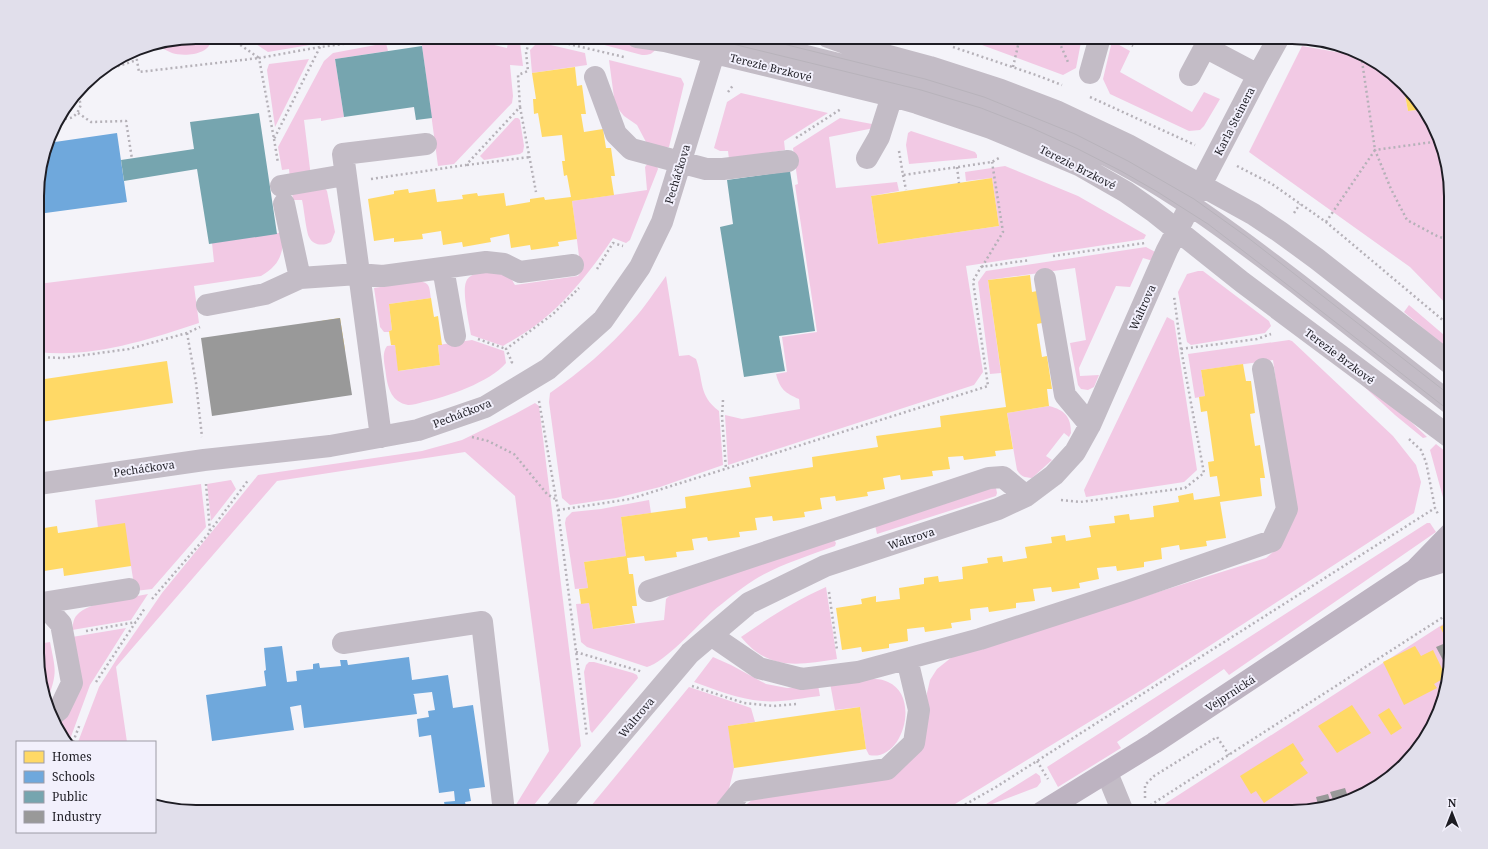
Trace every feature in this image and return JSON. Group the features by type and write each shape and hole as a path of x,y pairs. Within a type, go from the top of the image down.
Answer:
{"main road":[{"name":"Vejprnická","path":"1054,805 1107,773 1415,570 1444,539"},
{"name":"Vejprnická","path":"1415,570 1444,561"}],"street":[{"name":"Terezie Brzkové","path":"703,44 716,45 956,116 991,128 1079,165 1126,192 1178,230 1242,282 1444,433"},
{"name":"Terezie Brzkové","path":"758,44 904,80 992,106 1040,125 1137,172 1191,205 1262,256 1444,399"},
{"path":"848,44 971,80 1056,111 1128,145 1253,214 1299,245 1444,359"},
{"path":"1090,73 1098,44"},
{"path":"1190,75 1207,44"},
{"path":"1211,44 1258,75"},
{"name":"Karla Steinera","path":"1191,205 1275,44"},
{"name":"Pecháčkova","path":"44,483 204,460 330,446 418,430 485,406 548,369 603,320 640,268 662,222 716,45"},
{"path":"595,77 616,134 630,149 706,169 788,161"},
{"path":"867,158 879,137 892,96"},
{"path":"380,437 343,154 426,144"},
{"path":"300,278 283,195 345,175"},
{"name":"Waltrova","path":"561,805 690,653 749,603 825,566 998,509 1026,496 1054,475 1075,452 1090,425 1167,250 1191,205"},
{"path":"207,305 265,294 300,278 358,274 383,276 486,262 504,264 520,272 573,265"},
{"path":"443,268 455,336"},
{"path":"1045,279 1065,395 1090,425"},
{"path":"711,635 758,668 802,679 858,672 980,639 1128,592 1272,540 1287,509 1263,368"},
{"path":"650,591 989,478 1003,478 1026,496"},
{"path":"851,524 861,554"},
{"path":"44,601 129,589"},
{"path":"44,606 61,624 72,683 59,710 56,712"},
{"path":"343,643 482,622 503,805"},
{"path":"730,805 741,791 887,769 914,743 920,710 907,659"},
{"path":"1107,773 1120,805"}],"path":[{"path":"239,44 259,58 274,139 320,48"},
{"path":"136,57 139,72 259,58 349,44"},
{"path":"529,44 526,52 528,71 518,75 520,107 536,192"},
{"path":"1013,67 1018,44"},
{"path":"117,66 137,60"},
{"path":"1362,61 1375,150 1391,189 1407,220 1436,236 1444,239"},
{"path":"725,97 734,84"},
{"path":"66,118 69,118 78,113 81,104 79,99"},
{"path":"466,165 520,107"},
{"path":"788,161 789,143 841,109"},
{"path":"78,113 91,122 126,120 132,158"},
{"path":"1434,142 1375,150 1326,222 1444,321"},
{"path":"899,149 906,190"},
{"path":"903,175 992,162 1001,156"},
{"path":"369,179 530,157"},
{"path":"558,510 630,499 988,386 973,281 1003,232 992,162"},
{"path":"957,167 959,183"},
{"path":"1050,257 1148,242"},
{"path":"595,272 613,243 626,247"},
{"path":"982,268 1035,259"},
{"path":"506,349 553,314 580,288"},
{"path":"1026,496 1080,502 1185,488 1204,473 1181,349 1174,290"},
{"path":"44,357 63,358 129,349 187,333 201,327"},
{"path":"187,333 196,383 210,532"},
{"path":"1181,349 1257,339 1277,333"},
{"path":"455,336 475,338 506,349 512,362 510,366"},
{"path":"535,377 558,510 586,726"},
{"path":"723,400 722,416 726,469"},
{"path":"1404,434 1421,450 1426,462 1435,508 1444,523"},
{"path":"469,436 488,441 514,454 548,494 556,499"},
{"path":"92,688 157,591 210,532 268,452"},
{"path":"964,805 996,787 1435,508"},
{"path":"825,566 841,674"},
{"path":"1152,805 1444,617"},
{"path":"576,652 744,702 774,706 804,703"},
{"path":"73,741 80,722"},
{"path":"1145,805 1144,796 1145,785 1154,776 1217,737 1229,755"}],"shaded area":[{"path":"186,44 209,44 203,51 197,53 183,55 168,51 163,48"},
{"path":"256,44 315,44 268,52"},
{"path":"381,44 386,44 388,51 335,59 344,117 321,121 321,118 304,120 311,177 290,180 289,169 282,170 278,147 324,61 333,53"},
{"path":"422,44 490,44 507,48 508,44 520,44 523,66 510,65 513,96 512,103 454,164 438,166"},
{"path":"536,44 547,44 585,53 587,65 532,73 530,50"},
{"path":"601,44 631,44 657,47 651,54 642,55"},
{"path":"978,44 1081,44 1076,68 1063,75"},
{"path":"1111,44 1117,44 1130,51 1120,72 1192,112 1204,92 1220,99 1204,126 1200,130 1189,131 1110,94 1103,79"},
{"path":"1302,46 1344,53 1368,64 1384,75 1405,95 1408,111 1417,110 1424,120 1439,157 1444,186 1444,302 1410,267 1249,152"},
{"path":"309,59 275,127 267,70 269,64"},
{"path":"609,60 681,78 684,84 669,147 662,149 646,142 637,125 624,116 615,105"},
{"path":"741,93 828,113 784,141 785,150 729,159 728,151 720,151 714,148 727,102"},
{"path":"515,118 520,120 524,146 523,152 520,154 484,160 480,156"},
{"path":"840,118 872,124 874,128 829,137 836,188 897,182 899,191 871,196 878,244 999,226 992,178 966,181 965,172 1005,166 1078,196 1146,235 1144,239 966,266 983,372 974,385 728,465 725,415 742,419 800,409 799,399 790,395 781,387 776,374 787,372 782,337 817,332 795,185 798,184 793,148"},
{"path":"911,131 975,152 977,158 909,164 906,145 908,133"},
{"path":"648,163 656,164 658,169 630,240 626,243 613,238 588,273 558,306 532,328 503,346 471,335 465,293 468,278 478,273 498,272 508,275 515,285 578,276 581,272 572,201 647,190 645,167"},
{"path":"324,187 327,191 335,232 331,242 316,244 309,237 302,200 293,200 292,192"},
{"path":"284,232 283,247 279,258 272,268 261,276 194,286 199,323 160,336 100,350 59,353 44,352 44,283 214,262 212,243"},
{"path":"1146,247 1157,253 1153,261 1143,258 1130,287 1116,286 1079,368 1080,376 1099,375 1094,387 1088,390 1081,389 1078,385 1070,343 1086,340 1075,268 988,280 1001,373 990,374 978,282 986,271"},
{"path":"1203,271 1269,321 1271,326 1265,333 1191,345 1187,342 1178,292 1187,274"},
{"path":"666,276 679,356 689,355 696,359 705,393 712,405 719,411 723,465 660,487 616,498 570,505 562,498 549,402 550,393 583,368 624,330 642,310"},
{"path":"419,281 428,285 431,298 389,304 392,330 389,332 384,332 380,327 374,288"},
{"path":"1409,305 1444,335 1444,346 1404,312"},
{"path":"1167,317 1174,321 1197,470 1184,482 1086,497 1084,490"},
{"path":"472,340 504,351 506,363 490,376 468,388 433,400 408,405 398,401 392,394 387,380 384,360 384,352 387,346 395,345 399,371 440,365 438,345"},
{"path":"1289,340 1292,341 1393,436 1416,465 1421,482 1414,513 1143,689 953,805 746,805 753,799 885,777 928,719 927,693 930,680 937,669 952,657 1266,558 1279,547 1293,508 1273,360 1201,370 1205,396 1195,398 1188,354"},
{"path":"1352,366 1427,437 1423,438 1395,415 1347,371"},
{"path":"535,403 539,406 581,746 534,805 516,805 549,751 515,496 465,452 277,481 116,667 127,741 78,741 99,687 118,657 162,593 258,475 422,451 462,440"},
{"path":"1049,406 1063,412 1066,415 1070,423 1071,433 1069,437 1064,433 1046,456 1052,460 1032,478 1023,476 1017,470 1007,413"},
{"path":"1436,444 1444,450 1444,501 1430,450"},
{"path":"231,480 236,489 211,521 207,484"},
{"path":"201,484 206,527 152,589 135,591 131,566 98,528 95,500"},
{"path":"993,487 996,488 996,496 877,534 875,525"},
{"path":"649,500 651,513 621,517 626,556 584,562 588,588 575,589 565,523 566,518 572,512 601,509"},
{"path":"1427,523 1430,523 1436,532 1229,675 1224,669 1117,742 1121,748 1058,787 1047,767"},
{"path":"834,540 836,543 835,546 783,565 749,584 712,612 662,659 647,667 587,647 581,642 576,604 589,603 593,629 664,620 666,599 675,590"},
{"path":"826,587 837,659 797,664 785,663 762,656 741,637 782,610"},
{"path":"148,594 131,620 72,630 73,622 76,617 90,606"},
{"path":"1444,624 1443,673 1436,702 1424,729 1413,745 1392,767 1368,785 1341,797 1302,805 1163,805"},
{"path":"126,628 90,685 71,738 64,729 57,714 72,637"},
{"path":"50,642 55,670 49,693 45,673 44,643"},
{"path":"713,657 766,684 787,688 818,685 820,696 784,701 753,700 719,691 694,682"},
{"path":"589,662 594,662 633,673 637,675 638,678 592,733 590,730 584,672 586,665"},
{"path":"863,678 879,679 888,682 898,689 904,700 904,726 899,739 891,749 881,754 869,755 866,749 860,707 835,710 830,683"},
{"path":"689,687 751,708 755,722 729,726 734,768 728,793 719,805 592,805"},
{"path":"1036,773 1040,776 1041,782 1037,787 990,805 986,804"}],"building: Homes":[{"path":"575,67 577,86 582,85 586,114 581,114 584,132 603,129 606,148 611,148 615,176 611,176 614,195 572,201 577,239 558,242 559,246 531,250 530,245 511,248 509,234 490,238 491,242 463,247 462,242 443,245 441,231 422,234 423,239 394,242 394,238 374,241 368,199 394,194 394,191 408,189 409,193 435,189 437,202 463,199 462,195 477,193 478,196 504,193 506,206 530,202 530,199 544,197 545,200 571,197 567,175 564,176 562,161 565,161 562,135 542,137 538,113 534,114 533,99 536,99 532,73"},
{"path":"1405,95 1417,110 1408,111"},
{"path":"992,178 999,226 878,244 871,196"},
{"path":"1030,275 1032,292 1037,291 1042,323 1037,324 1042,357 1047,356 1052,389 1047,389 1049,406 1007,413 1013,449 995,451 996,456 964,460 963,456 948,457 950,469 932,471 933,476 901,480 900,475 883,478 885,489 867,492 868,496 836,501 835,496 820,498 822,509 804,512 805,517 773,521 772,516 755,518 757,530 739,532 740,537 708,541 707,537 692,539 694,550 676,552 677,557 645,561 644,556 627,558 629,574 633,574 637,606 632,606 635,623 593,629 589,603 581,604 579,589 588,588 584,562 626,556 621,517 686,508 685,497 751,487 749,477 813,467 812,457 878,447 876,436 941,427 940,416 1006,407 988,280"},
{"path":"431,298 434,317 438,316 442,345 438,345 440,365 398,371 395,345 391,345 389,331 392,330 389,304"},
{"path":"340,318 345,350 314,354 309,323"},
{"path":"167,361 173,403 44,422 44,379"},
{"path":"1243,364 1246,381 1251,381 1255,413 1250,414 1255,446 1260,445 1265,478 1260,478 1262,496 1220,502 1226,538 1206,541 1207,546 1180,550 1179,545 1161,548 1162,559 1144,562 1144,567 1117,571 1116,566 1097,568 1099,579 1079,583 1080,588 1052,592 1051,587 1033,589 1035,601 1016,603 1016,608 989,612 988,607 970,609 971,620 951,623 952,628 925,632 924,627 907,629 908,641 889,644 889,648 862,652 861,647 842,650 836,608 862,604 861,599 876,596 876,602 900,599 899,588 924,584 924,578 938,576 939,582 963,579 962,567 988,563 987,558 1002,556 1003,562 1027,558 1025,547 1052,543 1051,537 1065,535 1066,541 1091,537 1089,526 1115,523 1114,516 1129,514 1130,520 1154,517 1153,506 1179,502 1178,496 1193,493 1194,500 1220,496 1217,476 1210,477 1208,462 1214,461 1207,411 1201,412 1199,397 1205,396 1201,370"},
{"path":"125,523 131,566 64,576 63,568 44,571 44,528 57,526 58,533"},
{"path":"1444,625 1444,635 1440,627"},
{"path":"1415,646 1421,656 1433,650 1443,671 1442,680 1434,684 1437,688 1404,705 1383,662"},
{"path":"1352,705 1371,733 1337,753 1318,726"},
{"path":"860,707 866,749 734,768 728,726"},
{"path":"1389,708 1402,728 1391,735 1378,715"},
{"path":"1293,743 1304,760 1300,763 1308,773 1264,803 1256,791 1251,794 1240,776"}],"building: Schools":[{"path":"117,133 127,202 44,213 45,176 54,142"},
{"path":"282,646 287,682 297,681 296,671 313,669 313,664 319,663 320,668 341,666 340,660 347,660 348,665 409,657 412,680 448,675 453,708 473,705 485,787 469,789 471,801 465,802 466,805 445,805 444,802 455,801 454,791 439,793 431,735 419,737 417,719 429,717 428,711 435,710 432,692 413,694 417,714 304,728 301,705 290,707 294,730 212,741 206,695 266,686 264,671 266,670 264,648"}],"building: Public":[{"path":"422,46 432,118 416,120 414,107 344,117 335,59"},
{"path":"259,113 277,234 209,244 197,169 124,181 121,160 194,149 190,122"},
{"path":"790,171 815,331 779,336 785,371 744,377 720,227 733,224 727,180"}],"building: Industry":[{"path":"340,318 352,395 212,416 201,338"},
{"path":"1444,644 1444,662 1436,647"},
{"path":"1345,788 1347,794 1333,799 1330,792"},
{"path":"1328,794 1330,800 1318,803 1316,797"}],"tram line":[{"path":"733,44 921,90 981,108 1032,128 1078,149 1156,191 1208,224 1444,407"},
{"path":"783,44 925,79 984,97 1075,134 1128,161 1194,199 1247,237 1444,391"}]}
